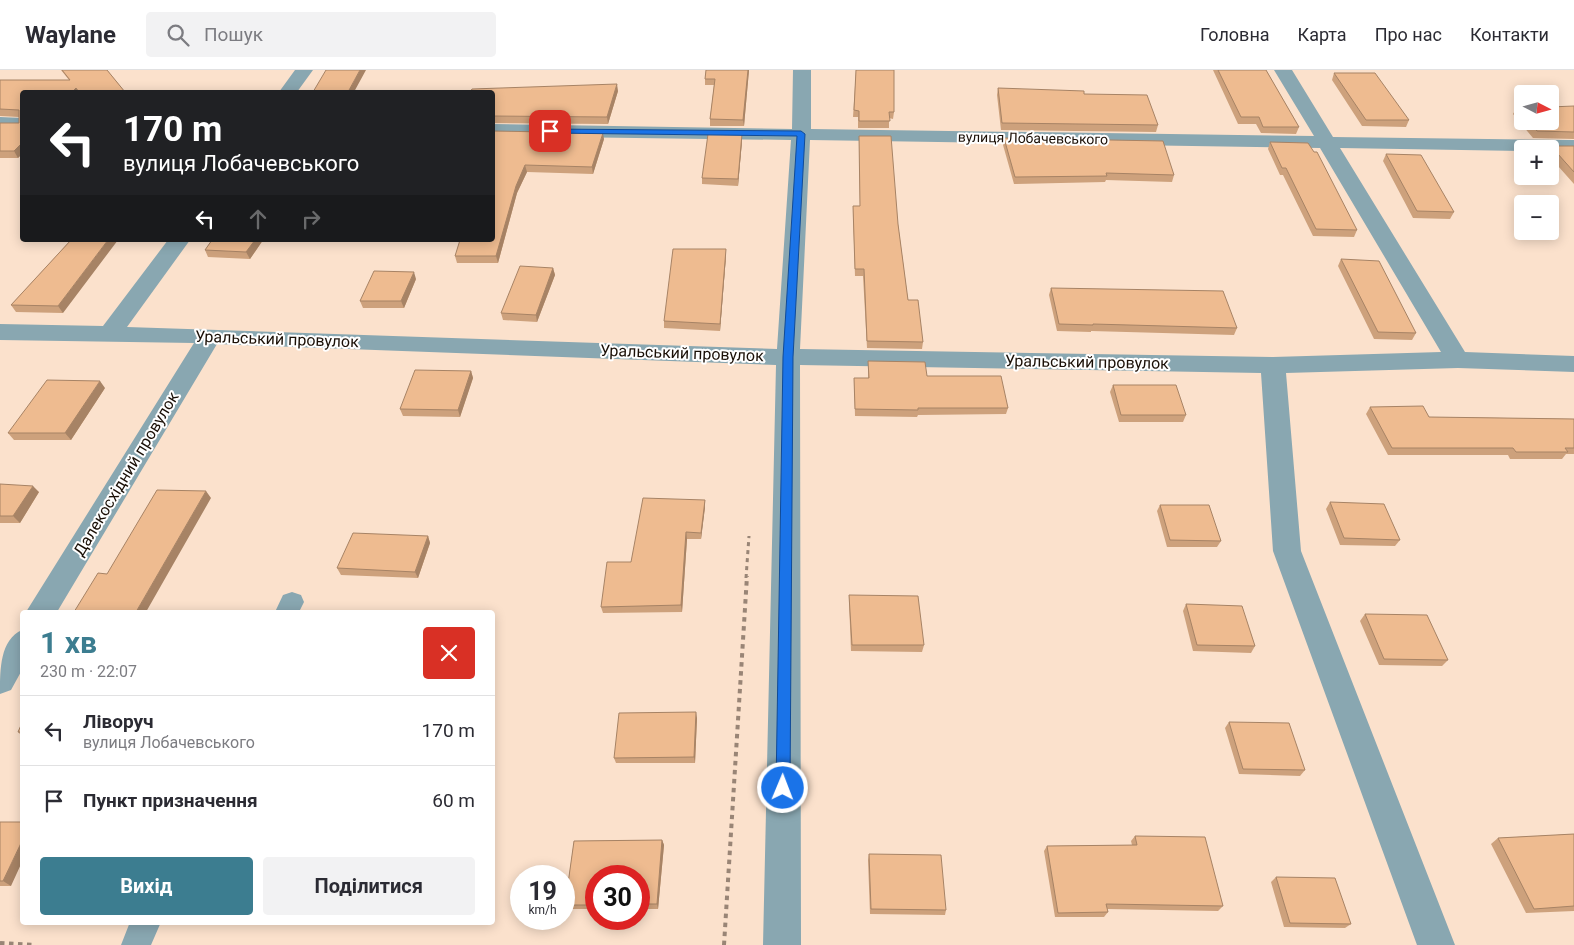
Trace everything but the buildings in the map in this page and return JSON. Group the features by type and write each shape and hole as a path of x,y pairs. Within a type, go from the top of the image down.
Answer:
{"street":[{"path":"289,90 304,70"},
{"path":"782,945 788,357 801,134 802,70"},
{"path":"1283,70 1329,143 1458,360"},
{"path":"0,123 20,123"},
{"name":"вулиця Лобачевського","path":"495,130 1574,146"},
{"path":"109,335 178,242"},
{"name":"Уральський провулок","path":"0,332 210,336 788,357 1273,365 1458,360 1574,364"},
{"name":"Далекосхідний провулок","path":"42,610 210,336"},
{"path":"1273,365 1287,551 1436,945"},
{"path":"0,680 20,646"}],"lane":[{"path":"136,945 145,925"}],"path":[{"path":"724,945 749,532"},
{"path":"0,944 34,945"}],"route":[{"path":"550,131 801,134 788,357 783,788"}]}
